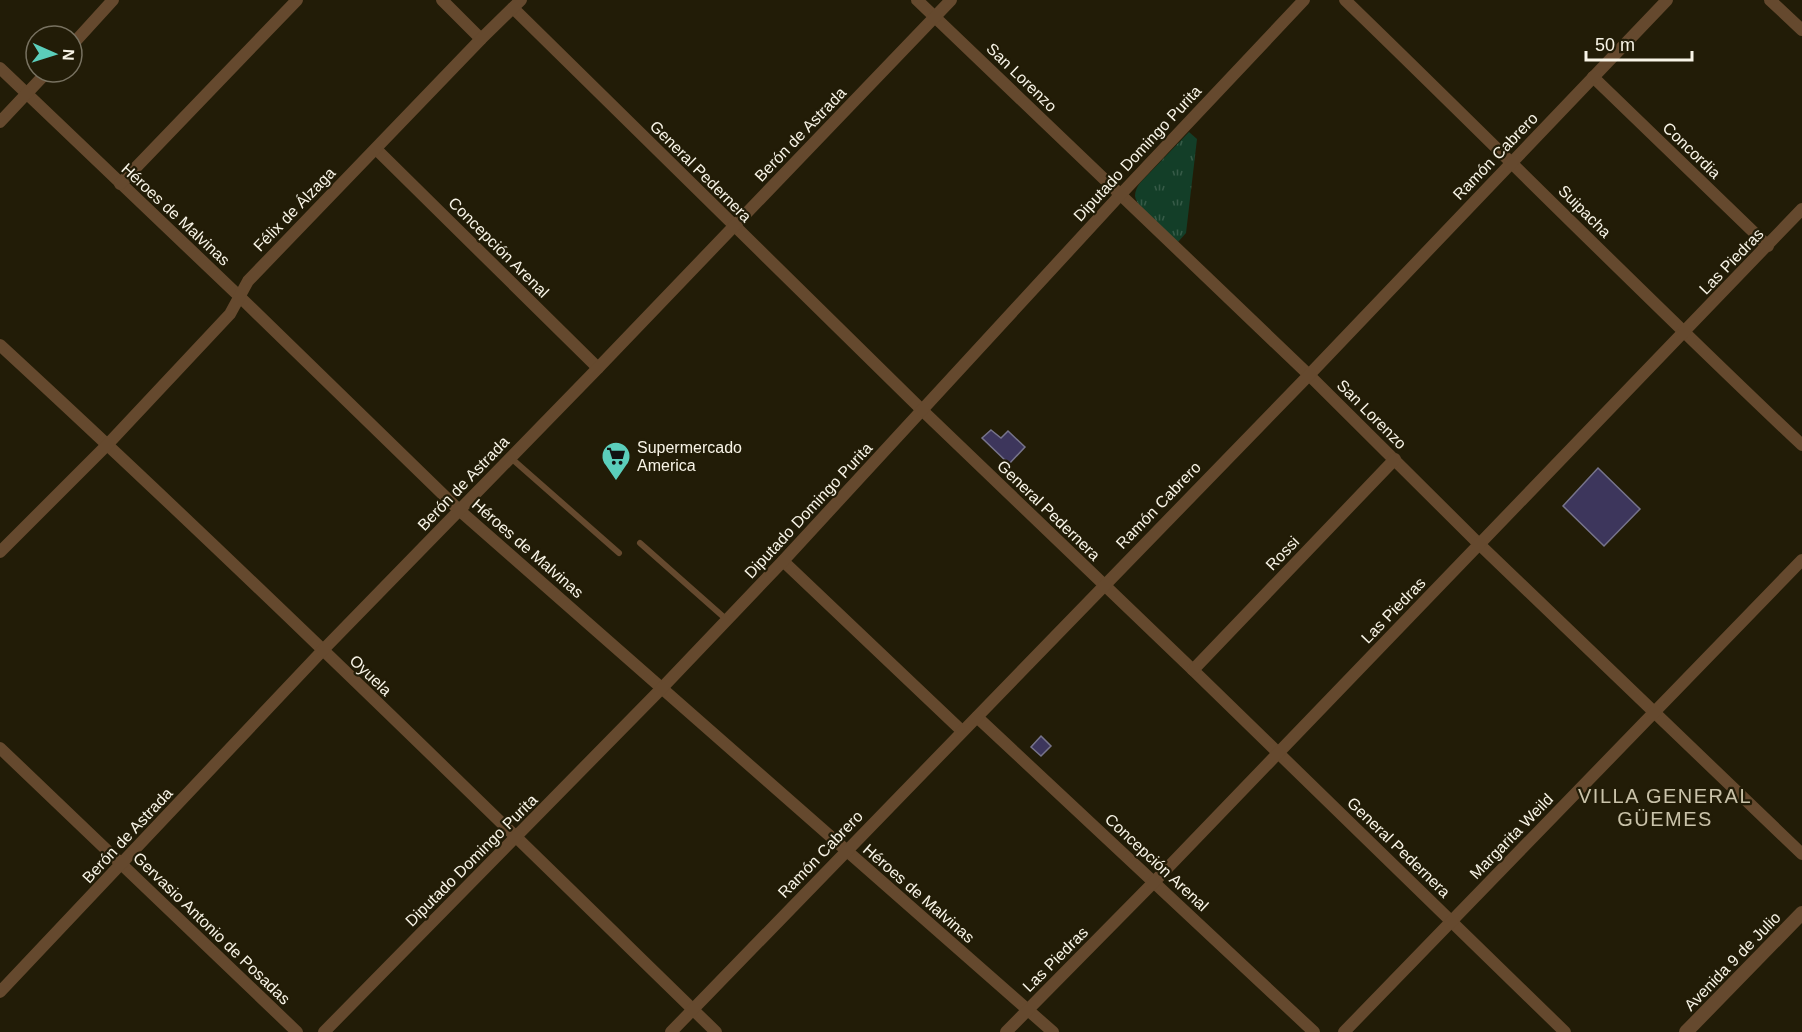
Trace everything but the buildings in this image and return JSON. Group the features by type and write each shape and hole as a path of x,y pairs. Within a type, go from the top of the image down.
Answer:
{"street":[{"path":"84,32 113,0"},
{"path":"120,184 297,0"},
{"path":"442,0 481,39"},
{"name":"San Lorenzo","path":"917,0 1309,375 1479,544 1802,854"},
{"name":"Berón de Astrada","path":"0,992 123,864 322,650 735,227 951,0"},
{"name":"Diputado Domingo Purita","path":"324,1032 727,620 1304,0"},
{"name":"Suipacha","path":"1345,0 1684,333 1802,445"},
{"name":"Ramón Cabrero","path":"671,1032 1309,375 1667,0"},
{"path":"1770,0 1802,30"},
{"name":"Félix de Álzaga","path":"0,552 108,444 230,314 248,281 517,4"},
{"name":"General Pedernera","path":"517,4 735,227 1565,1032"},
{"name":"Héroes de Malvinas","path":"0,68 459,510 1053,1032"},
{"name":"Concordia","path":"1593,77 1768,246"},
{"path":"0,122 35,84"},
{"name":"Concepción Arenal","path":"376,149 598,368"},
{"name":"Las Piedras","path":"1006,1032 1278,754 1802,209"},
{"name":"Oyuela","path":"0,345 108,444 716,1032"},
{"name":"Rossi","path":"1193,670 1395,459"},
{"name":"Margarita Weild","path":"1344,1032 1802,560"},
{"path":"783,561 962,731"},
{"name":"Concepción Arenal","path":"977,717 1314,1032"},
{"name":"Gervasio Antonio de Posadas","path":"0,748 297,1032"},
{"name":"Avenida 9 de Julio","path":"1686,1032 1802,913"}],"lane":[{"path":"510,458 619,553"},
{"path":"640,543 727,620"}],"green space":[{"path":"1189,132 1197,139 1186,233 1178,242 1141,207 1135,194 1140,183"}],"place":[{"name":"Supermercado America","path":"616,482"}],"district":[{"name":"VILLA GENERAL GÜEMES","path":"1665,808"}]}
